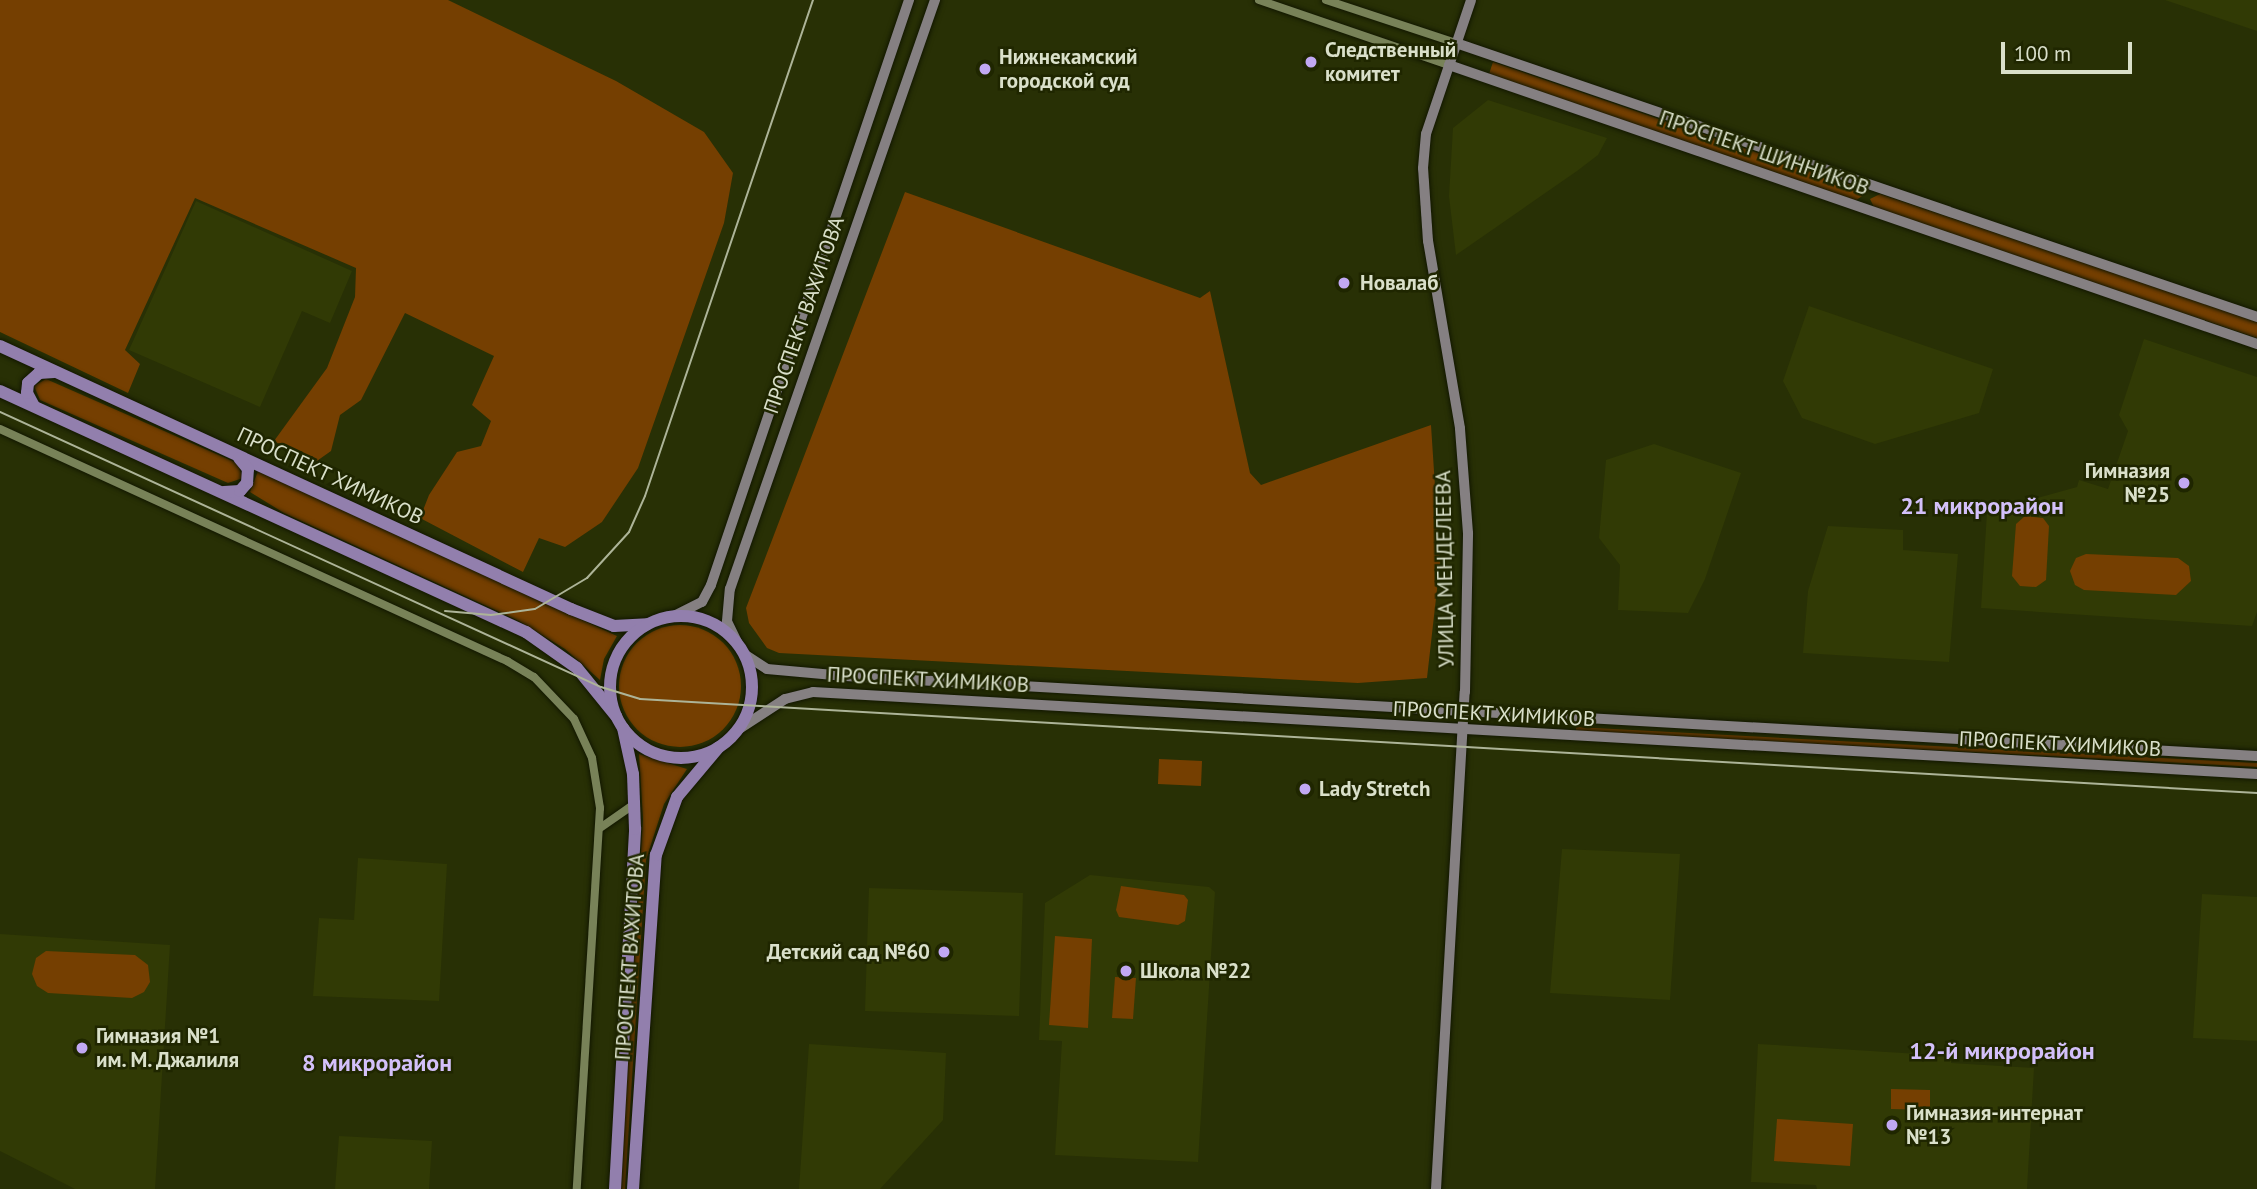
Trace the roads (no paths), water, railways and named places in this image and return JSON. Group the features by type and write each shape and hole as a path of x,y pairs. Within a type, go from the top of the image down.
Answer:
{"main road":[{"name":"ПРОСПЕКТ ВАХИТОВА","path":"615,1189 635,802 620,722 610,691 615,663 627,641 647,624 696,606 711,585 909,0"},
{"name":"ПРОСПЕКТ ВАХИТОВА","path":"634,1189 656,855 677,797 719,747 739,729 752,696 741,649 726,611 730,589 935,0"},
{"name":"УЛИЦА МЕНДЕЛЕЕВА","path":"1436,1189 1464,714 1468,545 1464,460 1428,241 1423,168 1426,134 1471,0"},
{"name":"ПРОСПЕКТ ШИННИКОВ","path":"1456,43 2257,317"},
{"path":"1476,74 1477,58 1484,53"},
{"name":"ПРОСПЕКТ ШИННИКОВ","path":"1449,65 2257,344"},
{"path":"1862,207 1870,185"},
{"name":"ПРОСПЕКТ ХИМИКОВ","path":"0,346 599,621 614,626 647,624"},
{"path":"37,408 28,397 28,383 39,373 57,373"},
{"path":"0,391 224,492 539,640 577,668 620,722"},
{"path":"224,492 240,491 248,480 246,466 233,453"},
{"name":"ПРОСПЕКТ ВАХИТОВА","path":"676,615 712,623 741,649"},
{"name":"ПРОСПЕКТ ХИМИКОВ","path":"741,649 780,671 1464,714 2257,756"},
{"name":"ПРОСПЕКТ ХИМИКОВ","path":"739,729 785,699 813,692 1550,737 2257,774"},
{"path":"1248,700 1248,718"},
{"path":"1550,737 1567,730 1565,723 1554,718"},
{"name":"ПРОСПЕКТ ВАХИТОВА","path":"620,722 638,744 670,758 686,758 719,747"}],"street":[{"name":"ПРОСПЕКТ ШИННИКОВ","path":"1259,0 1449,65"},
{"name":"ПРОСПЕКТ ШИННИКОВ","path":"1326,0 1456,43"},
{"path":"0,429 524,670 559,700 585,738 599,790 600,828 578,1189"},
{"path":"600,828 635,802"}],"tram line":[{"path":"445,611 491,615 535,609 587,578 629,532 645,496 813,0"},
{"path":"0,412 601,687 640,699 2257,793"}],"place":[{"name":"Следственный комитет","path":"1311,62"},
{"name":"Нижнекамский городской суд","path":"985,69"},
{"name":"Новалаб","path":"1344,283"},
{"name":"Гимназия №25","path":"2184,483"},
{"name":"Lady Stretch","path":"1305,789"},
{"name":"Детский сад №60","path":"944,952"},
{"name":"Школа №22","path":"1126,971"},
{"name":"Гимназия №1 им. М. Джалиля","path":"82,1048"},
{"name":"Гимназия-интернат №13","path":"1892,1125"}],"district":[{"name":"21 микрорайон","path":"1982,506"},
{"name":"12-й микрорайон","path":"2002,1051"},
{"name":"8 микрорайон","path":"377,1063"}]}
